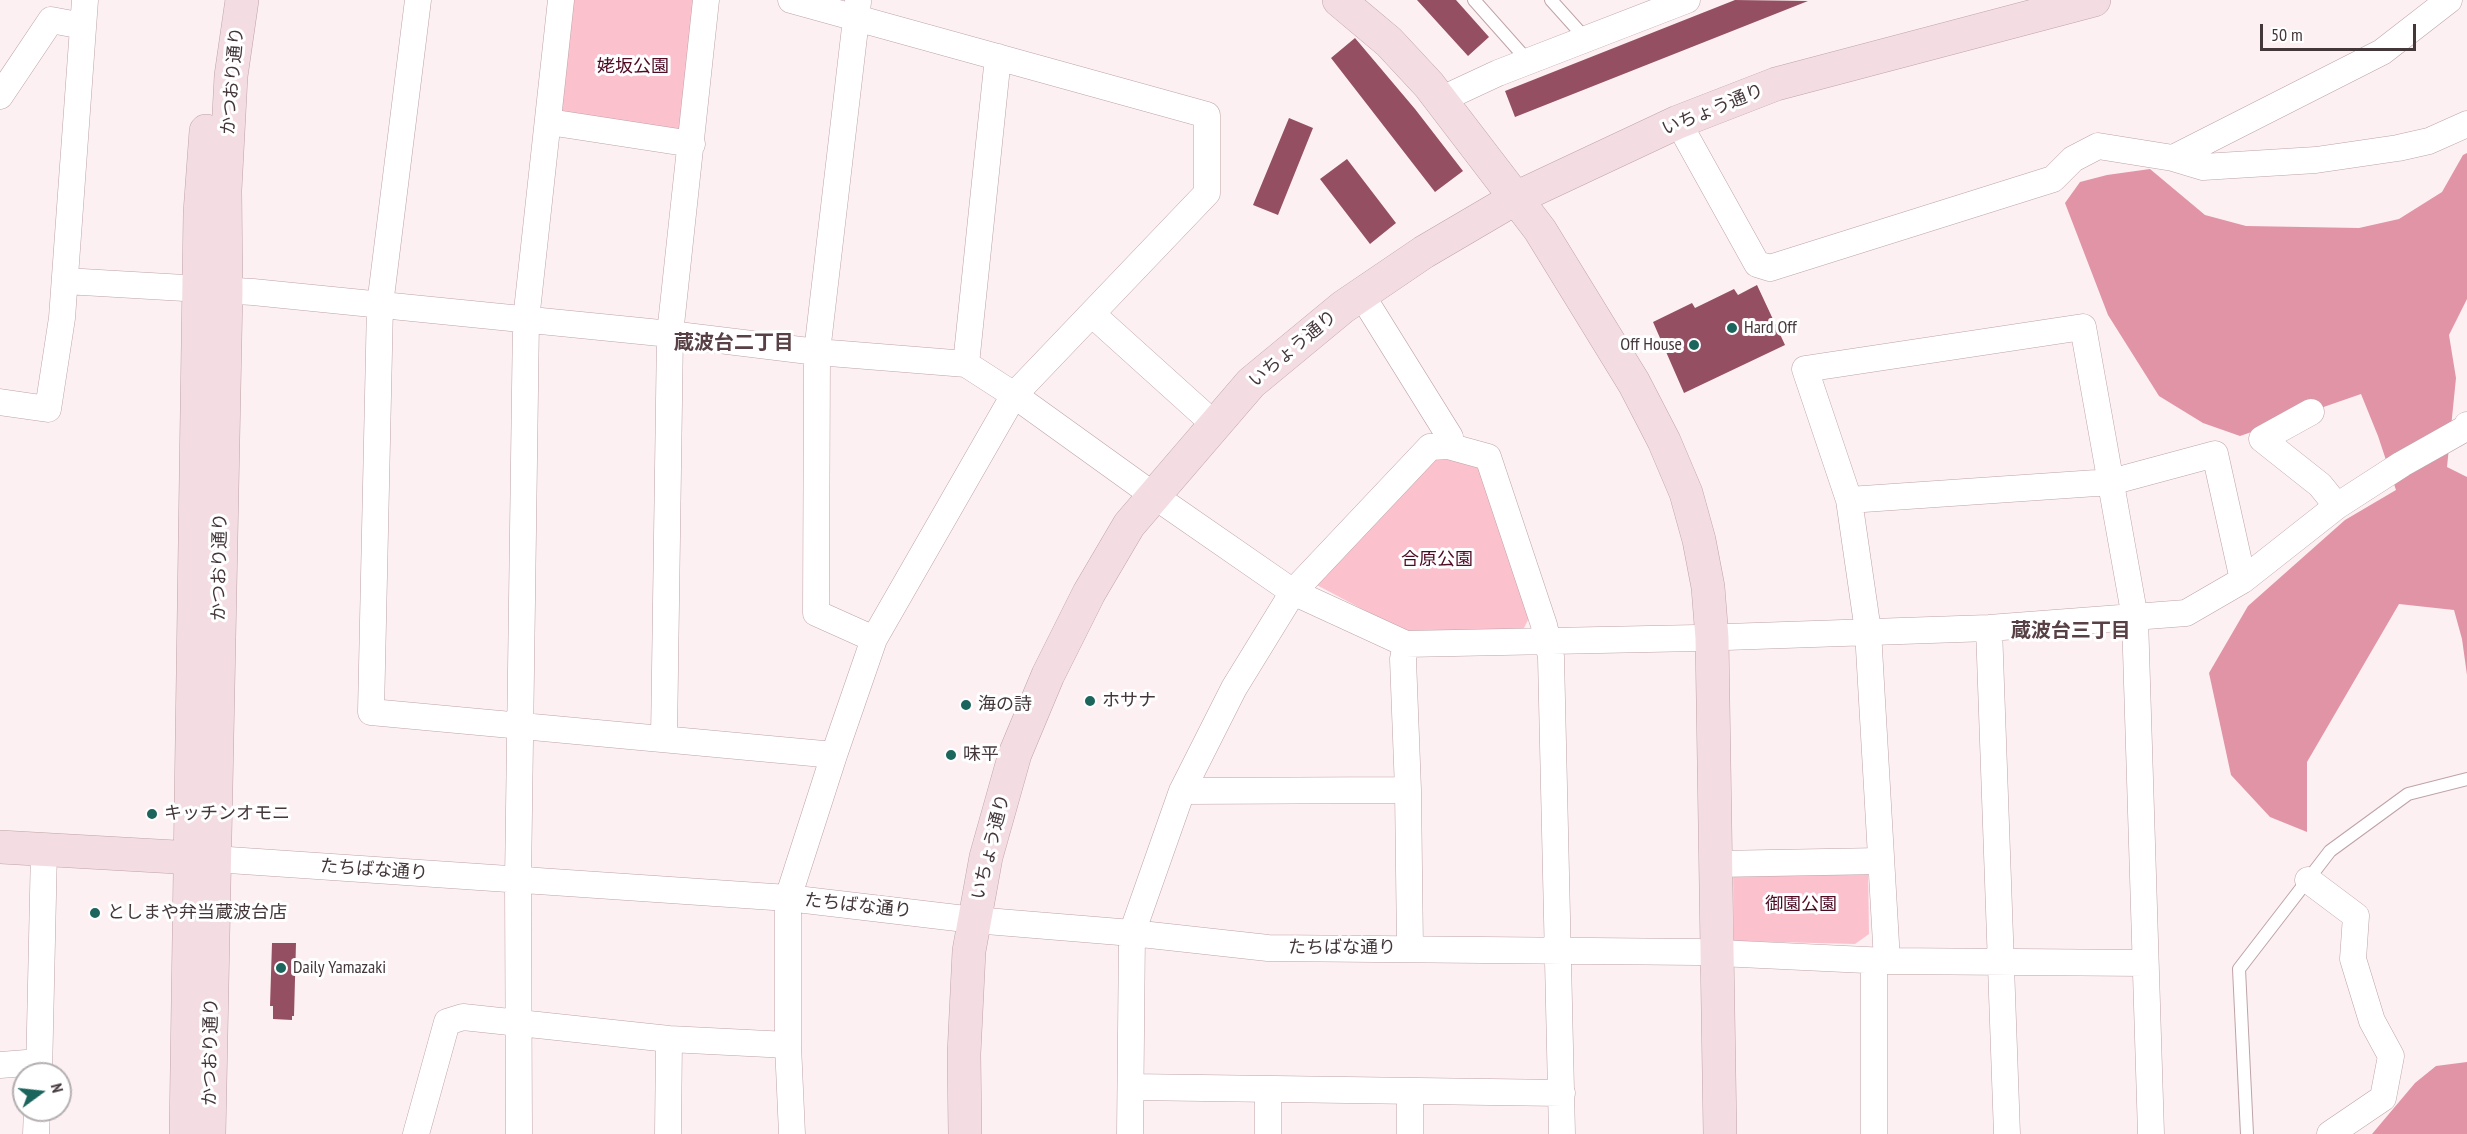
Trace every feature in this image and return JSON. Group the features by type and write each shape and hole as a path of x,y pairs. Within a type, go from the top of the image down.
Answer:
{"street":[{"path":"0,402 48,409 62,318 85,0"},
{"name":"かつおり通り","path":"212,290 200,213 210,66 219,0"},
{"name":"かつおり通り","path":"186,1134 202,858 212,290 225,190 231,76 242,0"},
{"path":"418,0 380,305 371,712 834,755"},
{"path":"519,1134 518,880 526,320 561,0"},
{"path":"664,738 670,334 706,0"},
{"path":"791,0 857,9 998,57 1207,115 1208,193 1014,395 874,639 788,898 788,1045 792,1134"},
{"path":"1339,0 1389,42 1440,100 1540,230 1634,383 1664,441 1686,493 1699,540 1708,587 1712,638 1720,1134"},
{"path":"1440,100 1529,62 1687,0"},
{"name":"いちょう通り","path":"965,1134 966,1002 974,920 987,857 1015,754 1048,675 1089,593 1129,525 1251,383 1343,307 1424,252 1516,198 1678,122 1776,84 2094,0"},
{"path":"2173,158 2382,52 2449,0"},
{"path":"857,9 817,352 816,613 874,639"},
{"path":"0,96 51,20 83,26"},
{"path":"966,364 998,57"},
{"path":"549,122 692,144"},
{"path":"1678,122 1757,264 1770,268 2053,179 2073,159 2098,146 2173,158 2203,166 2316,160 2429,141 2467,124"},
{"path":"65,281 212,290 380,305 670,334 817,352 966,364 1014,395 1293,592 1406,644 1712,638 1989,628 2186,613 2243,580 2337,506 2402,464 2466,428 2467,425"},
{"path":"1361,294 1450,437 1448,446"},
{"path":"1092,314 1214,424"},
{"path":"1874,1134 1881,961 1880,861 1868,631 1849,500 1805,369 2083,327 2135,618 2151,1134"},
{"path":"2311,412 2262,439 2320,485 2337,506"},
{"path":"1130,1134 1132,933 1182,791 1234,688 1293,592 1430,447 1448,446 1488,457 1548,641 1551,657 1560,950 1562,1134"},
{"path":"1849,500 2111,482 2215,454 2243,580"},
{"path":"1989,628 2003,961 2007,1134"},
{"path":"1406,644 1403,659 1408,790 1410,948"},
{"path":"1182,791 1408,790"},
{"name":"たちばな通り","path":"0,847 202,858 788,898 974,920 1132,933 1269,948 1717,952 1881,961 2145,963"},
{"path":"39,1062 44,850"},
{"name":"かつおり通り","path":"202,858 209,1134"},
{"path":"1716,864 1880,861"},
{"path":"2308,880 2356,916 2353,959 2372,1021 2391,1056 2383,1098 2330,1134"},
{"path":"416,1134 447,1022 463,1017 669,1039 788,1045"},
{"path":"668,1134 669,1039"},
{"path":"1131,1087 1563,1093"},
{"path":"1268,1089 1268,1134"},
{"path":"1410,1091 1410,1134"}],"lane":[{"path":"1474,0 1529,62"},
{"path":"1551,0 1586,39"},
{"path":"2247,1134 2239,969 2330,851 2408,794 2467,779"}],"green space":[{"name":"姥坂公園","path":"561,0 706,0 692,144 549,122"},
{"name":"合原公園","path":"1451,457 1485,470 1532,612 1521,634 1411,635 1313,583 1432,459"},
{"name":"御園公園","path":"1868,866 1869,934 1855,944 1734,941 1733,869"}],"shaded area":[{"path":"2467,153 2467,299 2449,335 2456,378 2447,467 2467,477 2467,675 2462,639 2454,610 2399,604 2307,762 2307,832 2270,817 2231,775 2209,673 2248,606 2345,520 2396,490 2378,436 2361,394 2240,436 2203,423 2159,396 2108,315 2065,203 2080,182 2107,175 2150,169 2205,215 2246,226 2359,228 2399,219 2442,192 2463,155"},
{"path":"2467,1062 2467,1134 2372,1134 2415,1083 2436,1066"}],"building":[{"path":"1417,0 1456,0 1489,37 1468,56"},
{"path":"1735,0 1808,1 1515,117 1505,91"},
{"path":"1355,38 1415,109 1463,171 1435,192 1331,58"},
{"path":"1289,118 1313,128 1278,215 1253,205"},
{"path":"1347,159 1396,223 1370,244 1320,179"},
{"path":"1757,285 1785,345 1684,393 1653,322 1692,303 1695,308 1734,289 1738,295"},
{"path":"272,943 296,943 292,1020 273,1019 273,1006 270,1006"}],"place":[{"name":"Hard Off","path":"1732,328"},
{"name":"Off House","path":"1694,345"},
{"name":"ホサナ","path":"1090,701"},
{"name":"海の詩","path":"966,705"},
{"name":"味平","path":"951,755"},
{"name":"キッチンオモニ","path":"152,814"},
{"name":"としまや弁当蔵波台店","path":"95,913"},
{"name":"Daily Yamazaki","path":"281,968"}],"district":[{"name":"蔵波台二丁目","path":"734,343"},
{"name":"蔵波台三丁目","path":"2071,631"}]}
